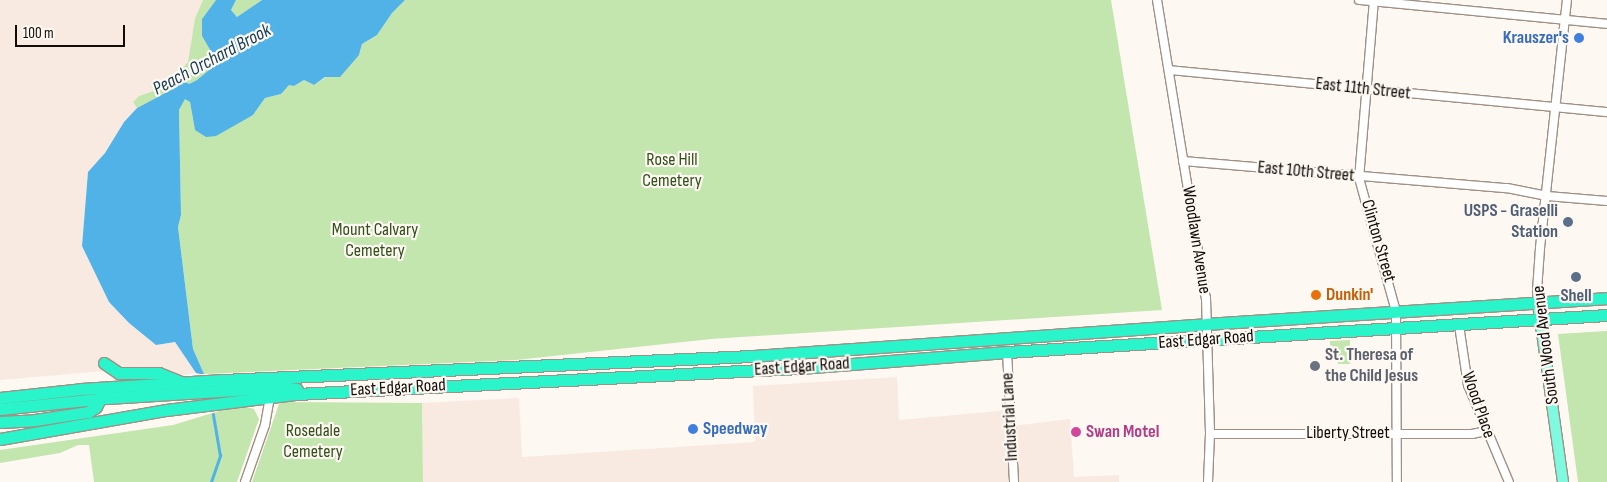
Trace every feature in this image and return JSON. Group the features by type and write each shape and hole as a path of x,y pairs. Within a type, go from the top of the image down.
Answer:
{"highway":[{"path":"1396,311 1538,304 1607,298"},
{"name":"East Edgar Road","path":"0,398 102,393 183,383 752,356 1396,311"},
{"name":"East Edgar Road","path":"0,439 148,413 270,397 799,368 1007,352 1607,315"},
{"path":"104,363 119,373 159,373 183,383"},
{"path":"0,409 102,393 280,388 337,392"},
{"path":"0,428 35,420 88,412 96,407 102,393"},
{"path":"0,422 35,420"},
{"path":"0,447 40,432"}],"main road":[{"name":"South Wood Avenue","path":"1538,304 1563,482"}],"street":[{"name":"Woodlawn Avenue","path":"1157,0 1206,298 1210,434 1208,482"},
{"path":"1359,0 1607,24"},
{"name":"South Wood Avenue","path":"1538,304 1537,291 1567,0"},
{"name":"Clinton Street","path":"1374,1 1359,176 1396,311 1396,482"},
{"name":"East 11th Street","path":"1169,70 1607,112"},
{"name":"East 10th Street","path":"1183,162 1507,188 1547,196 1607,200"},
{"name":"Wood Place","path":"1459,325 1468,385 1486,431 1510,482"},
{"name":"Industrial Lane","path":"1007,352 1014,482"},
{"path":"245,482 264,425 270,397"},
{"name":"Liberty Street","path":"1210,434 1472,434 1486,431"}],"shaded area":[{"path":"0,0 203,0 195,18 188,62 181,70 182,80 139,96 133,102 137,108 124,122 105,153 88,172 82,246 109,302 129,323 156,345 175,342 196,373 180,376 161,369 128,369 0,380"},
{"path":"897,377 899,420 1010,410 1012,426 1070,419 1074,477 1119,475 1119,482 423,482 422,403 519,398 522,457 755,442 753,386"}],"green space":[{"path":"203,0 216,0 202,19 202,36 216,60 209,70 189,84 182,80 181,70 188,62 195,18"},
{"path":"236,0 262,0 237,17 231,10"},
{"name":"Rose Hill Cemetery","path":"405,0 1111,0 1162,310 711,339 516,360 204,374 193,349 178,227 181,215 179,110 185,98 190,102 195,130 253,115 265,98 281,94 289,84 294,86 304,80 314,85 359,55 362,44 377,35 392,13"},
{"path":"176,83 171,90 137,108 133,102 139,96"},
{"path":"1607,331 1607,482 1578,482 1558,334"},
{"path":"1350,340 1350,364 1338,364 1334,347 1330,345 1330,341"},
{"name":"Rosedale Cemetery","path":"282,402 422,403 423,482 252,482 279,404"},
{"path":"243,406 254,409 259,419 237,482 94,482 89,445 78,445 60,453 0,463 0,450 173,425 229,408"}],"water":[{"path":"216,0 236,0 231,10 237,17 262,0 405,0 392,13 377,35 362,44 359,55 340,77 325,77 314,85 304,80 294,86 289,85 281,94 265,98 253,115 216,136 206,137 195,130 190,102 185,99 179,110 181,215 178,227 193,349 204,374 200,374 196,373 175,342 156,345 129,323 109,302 82,246 88,172 105,153 124,122 137,108 171,90 176,83 182,80 189,84 209,70 216,60 202,36 202,19"}],"waterway":[{"path":"211,482 220,456 213,415"}],"place":[{"name":"Krauszer's","path":"1579,38"},
{"name":"USPS - Graselli Station","path":"1568,222"},
{"name":"Shell","path":"1576,277"},
{"name":"Dunkin'","path":"1316,295"},
{"name":"St. Theresa of the Child Jesus","path":"1315,366"},
{"name":"Speedway","path":"693,429"},
{"name":"Swan Motel","path":"1076,432"}],"water label":[{"name":"Peach Orchard Brook","path":"212,60"}],"park label":[{"name":"Mount Calvary Cemetery","path":"375,241"}]}
